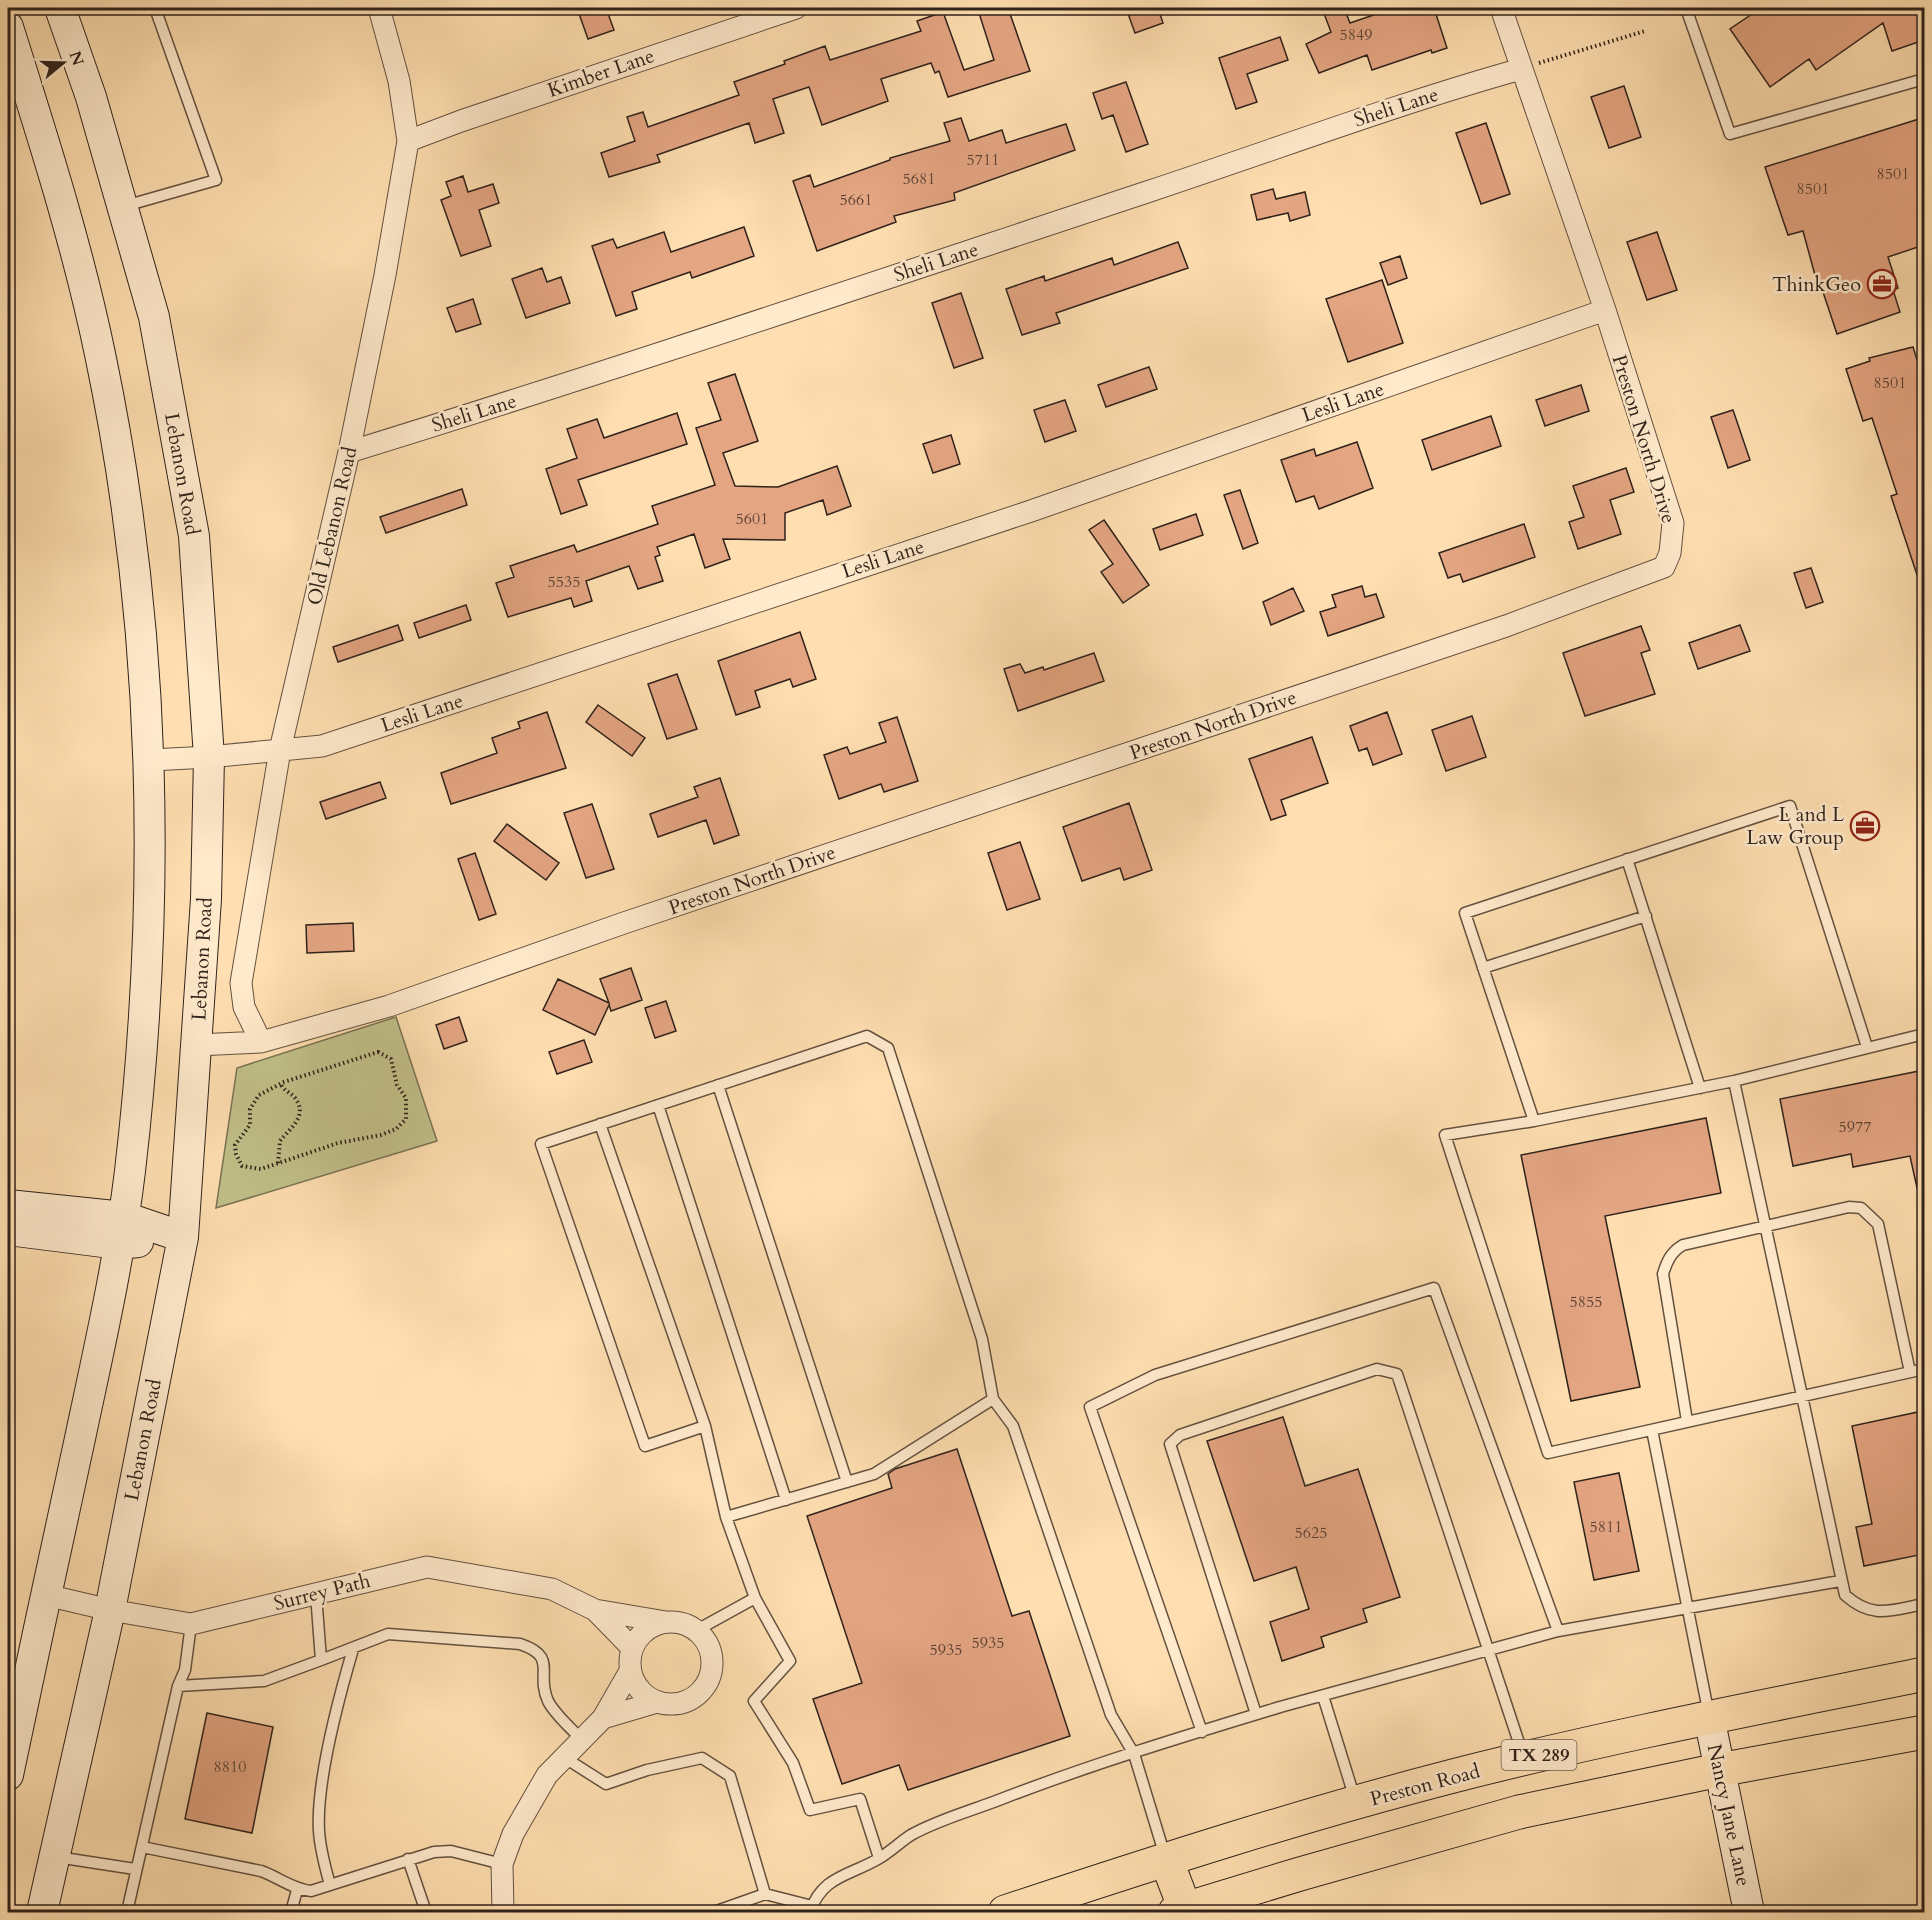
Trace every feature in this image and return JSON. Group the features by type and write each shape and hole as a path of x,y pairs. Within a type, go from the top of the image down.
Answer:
{"main road":[{"name":"Lebanon Road","path":"42,1912 110,1610 183,1237 206,899 209,757 194,536 154,317 90,97 60,8"},
{"path":"8,27 63,203 100,352 118,447 139,597 151,760 149,911 139,1069 121,1231 104,1327 8,1775"},
{"path":"8,1205 121,1231"},
{"path":"8,1230 121,1231 183,1237"},
{"name":"Preston Road","path":"1005,1912 1166,1859 1356,1804 1524,1759 1709,1717 1924,1674"},
{"name":"Nancy Jane Lane","path":"1709,1717 1749,1912"},
{"name":"TX 289","path":"1183,1912 1519,1812 1719,1770 1924,1732"},
{"path":"1166,1859 1183,1912"}],"street":[{"name":"Old Lebanon Road","path":"261,1042 244,1007 241,983 279,750 349,452 385,275 408,141 399,81 379,8"},
{"name":"Kimber Lane","path":"408,141 796,8"},
{"name":"Preston North Drive","path":"197,1045 261,1042 389,1006 621,924 1495,630 1664,567 1671,553 1673,523 1605,310 1501,8"},
{"name":"Sheli Lane","path":"349,452 573,382 1220,167 1418,98 1521,69"},
{"name":"Lesli Lane","path":"151,760 322,746 1031,511 1605,310"},
{"name":"Surrey Path","path":"46,1595 110,1610 191,1624 427,1567 552,1589 595,1610 682,1623 697,1630"},
{"name":"Surrey Path","path":"595,1610 632,1648"},
{"path":"503,1912 502,1863 513,1833 547,1775 583,1741 603,1718 630,1671 632,1648 638,1638 650,1627 666,1622"},
{"path":"603,1718 657,1702 677,1704 695,1697 708,1683 713,1665 709,1646 697,1630"},
{"path":"630,1671 641,1692 657,1702"}],"lane":[{"path":"122,207 216,180 155,8"},
{"path":"1686,8 1730,134 1924,79"},
{"path":"1534,1121 1465,913 1790,806 1867,1047"},
{"path":"1628,859 1700,1088"},
{"path":"1483,968 1646,916"},
{"path":"1924,1034 1734,1081 1534,1121 1445,1135 1548,1453 1924,1369"},
{"path":"705,1426 645,1446 541,1144 867,1036 888,1048 982,1339 993,1399 1013,1426 1110,1715 1134,1754 1166,1859"},
{"path":"1734,1081 1840,1581 1845,1595 1867,1611 1882,1612 1924,1604"},
{"path":"718,1085 847,1482"},
{"path":"658,1105 786,1500"},
{"path":"600,1124 705,1426 726,1517 755,1598 790,1661 754,1701 793,1763 810,1810 860,1799 879,1858"},
{"path":"1687,1421 1663,1274 1667,1261 1675,1250 1683,1245 1849,1208 1861,1208 1878,1224 1910,1372"},
{"path":"1202,1732 1090,1407 1155,1375 1434,1288 1558,1631"},
{"path":"1256,1714 1170,1444 1180,1435 1377,1369 1397,1374 1490,1650 1524,1759"},
{"path":"726,1517 874,1474 993,1399"},
{"path":"1652,1430 1709,1717"},
{"path":"714,1912 765,1894 811,1909 815,1896 835,1878 879,1858 912,1835 936,1824 1059,1777 1256,1714 1558,1631 1840,1581"},
{"path":"316,1594 321,1660"},
{"path":"697,1630 755,1598"},
{"path":"126,1912 178,1686 185,1670 191,1624"},
{"path":"178,1686 264,1681 388,1634 520,1644 537,1650 544,1661 545,1688 549,1702 583,1741"},
{"path":"330,1885 319,1831 319,1810 326,1766 353,1649"},
{"path":"1323,1696 1356,1804"},
{"path":"565,1758 606,1784 647,1770 702,1758 730,1776 765,1894"},
{"path":"142,1847 261,1871 277,1877 297,1890 310,1891 434,1852 451,1851 502,1863"},
{"path":"54,1857 135,1869"},
{"path":"408,1859 426,1912"},
{"path":"291,1912 297,1890"}],"path":[{"path":"1521,69 1644,31"},
{"path":"378,1052 391,1059 397,1085 406,1098 408,1108 406,1119 396,1129 381,1135 339,1143 278,1163 261,1168 242,1166 236,1154 235,1145 250,1125 250,1109 259,1095 280,1084 378,1052"},
{"path":"278,1163 280,1141 294,1127 299,1114 295,1098 280,1084"}],"shaded area":[{"path":"396,1017 437,1141 216,1208 237,1068"}],"building":[{"path":"577,8 606,8 614,30 588,39"},
{"path":"996,8 1008,8 1030,71 948,97 939,71 935,73 931,63 881,79 888,101 822,125 809,87 773,99 784,133 755,143 749,123 657,155 660,162 609,177 601,153 635,141 627,117 643,112 648,127 739,95 734,82 785,64 784,61 825,46 830,60 921,31 917,21 943,12 964,70 994,60 979,13"},
{"path":"1126,8 1158,8 1163,23 1135,33"},
{"path":"1322,8 1344,8 1350,23 1394,8 1434,8 1447,48 1432,53 1431,50 1372,70 1367,55 1319,73 1306,44 1331,32"},
{"path":"1761,8 1924,8 1924,40 1892,51 1883,23 1816,70 1809,59 1770,87 1730,29"},
{"path":"1280,37 1288,60 1247,74 1257,102 1236,109 1219,58"},
{"path":"1126,82 1148,144 1126,152 1113,115 1102,119 1093,93"},
{"path":"1624,86 1641,137 1609,148 1591,97"},
{"path":"961,118 969,141 1002,130 1006,143 1066,124 1075,150 954,193 955,200 894,216 896,222 817,251 793,181 810,175 814,187 890,160 890,158 950,141 944,123"},
{"path":"1919,119 1924,135 1924,245 1888,257 1898,288 1893,290 1900,312 1837,334 1822,289 1819,290 1803,231 1788,235 1765,167"},
{"path":"1486,123 1510,194 1481,204 1456,133"},
{"path":"463,176 468,192 493,184 499,203 479,210 491,246 461,256 441,200 451,196 446,182"},
{"path":"1273,189 1276,199 1305,192 1310,215 1290,221 1288,213 1257,220 1251,195"},
{"path":"744,227 754,256 692,278 690,272 632,292 637,309 616,316 592,246 613,239 617,248 664,232 671,252"},
{"path":"1657,232 1677,290 1647,300 1627,242"},
{"path":"1178,242 1188,268 1056,313 1060,323 1022,335 1006,289 1044,276 1045,281 1112,258 1114,265"},
{"path":"1400,256 1407,278 1388,285 1380,263"},
{"path":"542,268 547,282 561,277 570,303 526,318 512,279"},
{"path":"1382,280 1403,343 1348,362 1326,299"},
{"path":"961,293 983,358 954,368 932,303"},
{"path":"473,299 481,324 456,332 447,308"},
{"path":"1913,347 1924,382 1924,587 1921,587 1891,496 1897,494 1872,418 1863,421 1846,369 1870,361 1869,358"},
{"path":"1149,367 1157,389 1106,407 1098,385"},
{"path":"735,374 758,441 723,453 735,486 778,487 837,466 851,506 827,515 823,500 785,513 785,540 723,539 730,559 705,568 694,534 657,547 660,555 655,557 663,581 638,589 629,566 586,581 592,601 574,607 571,598 508,617 496,583 514,577 510,566 574,545 577,552 658,524 652,506 715,485 696,428 721,420 708,383"},
{"path":"1581,385 1589,411 1545,426 1536,400"},
{"path":"1065,400 1076,431 1045,442 1034,410"},
{"path":"1733,410 1750,460 1728,468 1711,417"},
{"path":"677,413 687,444 578,480 587,505 561,514 546,469 577,458 567,429 597,419 604,438"},
{"path":"1491,416 1501,446 1432,470 1422,440"},
{"path":"951,435 960,464 933,473 923,444"},
{"path":"1357,442 1373,488 1319,509 1314,496 1296,502 1281,460 1314,449 1316,456"},
{"path":"1626,468 1634,492 1610,500 1621,534 1578,549 1569,522 1584,517 1573,486"},
{"path":"462,489 467,505 386,533 380,517"},
{"path":"1240,490 1258,543 1243,549 1224,495"},
{"path":"1196,514 1203,535 1160,550 1153,529"},
{"path":"1104,520 1149,585 1123,603 1101,572 1113,564 1089,530"},
{"path":"1524,524 1535,557 1463,582 1460,574 1448,578 1439,553"},
{"path":"1811,568 1823,602 1806,608 1794,573"},
{"path":"1362,586 1365,597 1376,594 1384,617 1328,636 1320,612 1336,607 1332,595"},
{"path":"1293,588 1304,611 1271,625 1263,602"},
{"path":"466,605 471,620 419,638 414,623"},
{"path":"398,625 403,640 338,662 333,647"},
{"path":"1740,625 1750,651 1698,669 1689,643"},
{"path":"1641,626 1650,650 1641,653 1655,694 1585,716 1563,653"},
{"path":"800,632 816,679 793,687 790,679 755,691 760,707 736,715 718,661"},
{"path":"1094,653 1104,681 1018,711 1004,669 1020,664 1025,673 1043,667 1044,670"},
{"path":"677,674 697,729 667,739 648,684"},
{"path":"598,705 645,738 632,756 586,722"},
{"path":"547,712 566,768 451,804 441,773 497,753 492,738 520,728 518,722"},
{"path":"1387,712 1402,754 1373,765 1367,748 1359,751 1350,726"},
{"path":"1472,716 1486,757 1446,771 1432,730"},
{"path":"897,717 918,781 884,792 881,784 839,799 824,755 847,747 850,754 886,742 879,723"},
{"path":"1312,737 1328,783 1281,800 1286,815 1271,820 1249,759"},
{"path":"720,778 739,835 714,844 706,820 658,837 650,814 698,797 694,787"},
{"path":"380,782 386,798 326,819 320,802"},
{"path":"1129,803 1152,870 1124,880 1120,868 1082,881 1063,827"},
{"path":"592,804 614,869 586,878 564,813"},
{"path":"507,824 559,863 546,880 494,841"},
{"path":"1020,842 1040,899 1007,910 988,853"},
{"path":"475,853 496,914 479,920 458,859"},
{"path":"353,923 354,951 307,953 306,925"},
{"path":"631,968 642,1000 611,1011 609,1005 595,1035 543,1010 558,979 609,1003 600,979"},
{"path":"666,1001 676,1031 655,1038 645,1008"},
{"path":"459,1017 467,1041 444,1049 436,1025"},
{"path":"584,1040 592,1062 557,1074 549,1052"},
{"path":"1924,1070 1924,1187 1917,1188 1910,1156 1853,1167 1851,1154 1793,1166 1780,1099"},
{"path":"1706,1118 1721,1193 1605,1216 1640,1387 1571,1401 1521,1155"},
{"path":"1918,1412 1924,1442 1924,1554 1864,1566 1856,1527 1872,1524 1852,1426"},
{"path":"1283,1417 1305,1486 1358,1469 1400,1597 1363,1609 1367,1622 1321,1637 1324,1647 1282,1661 1270,1622 1309,1609 1296,1567 1254,1581 1207,1441"},
{"path":"957,1449 1012,1616 1029,1611 1070,1736 908,1790 899,1765 842,1784 813,1699 862,1683 807,1516 892,1488 888,1474 895,1469"},
{"path":"1619,1473 1639,1571 1594,1580 1574,1482"},
{"path":"207,1713 273,1727 252,1833 185,1819"}],"place":[{"name":"ThinkGeo","path":"1882,284"},
{"name":"L and L Law Group","path":"1865,826"}]}
